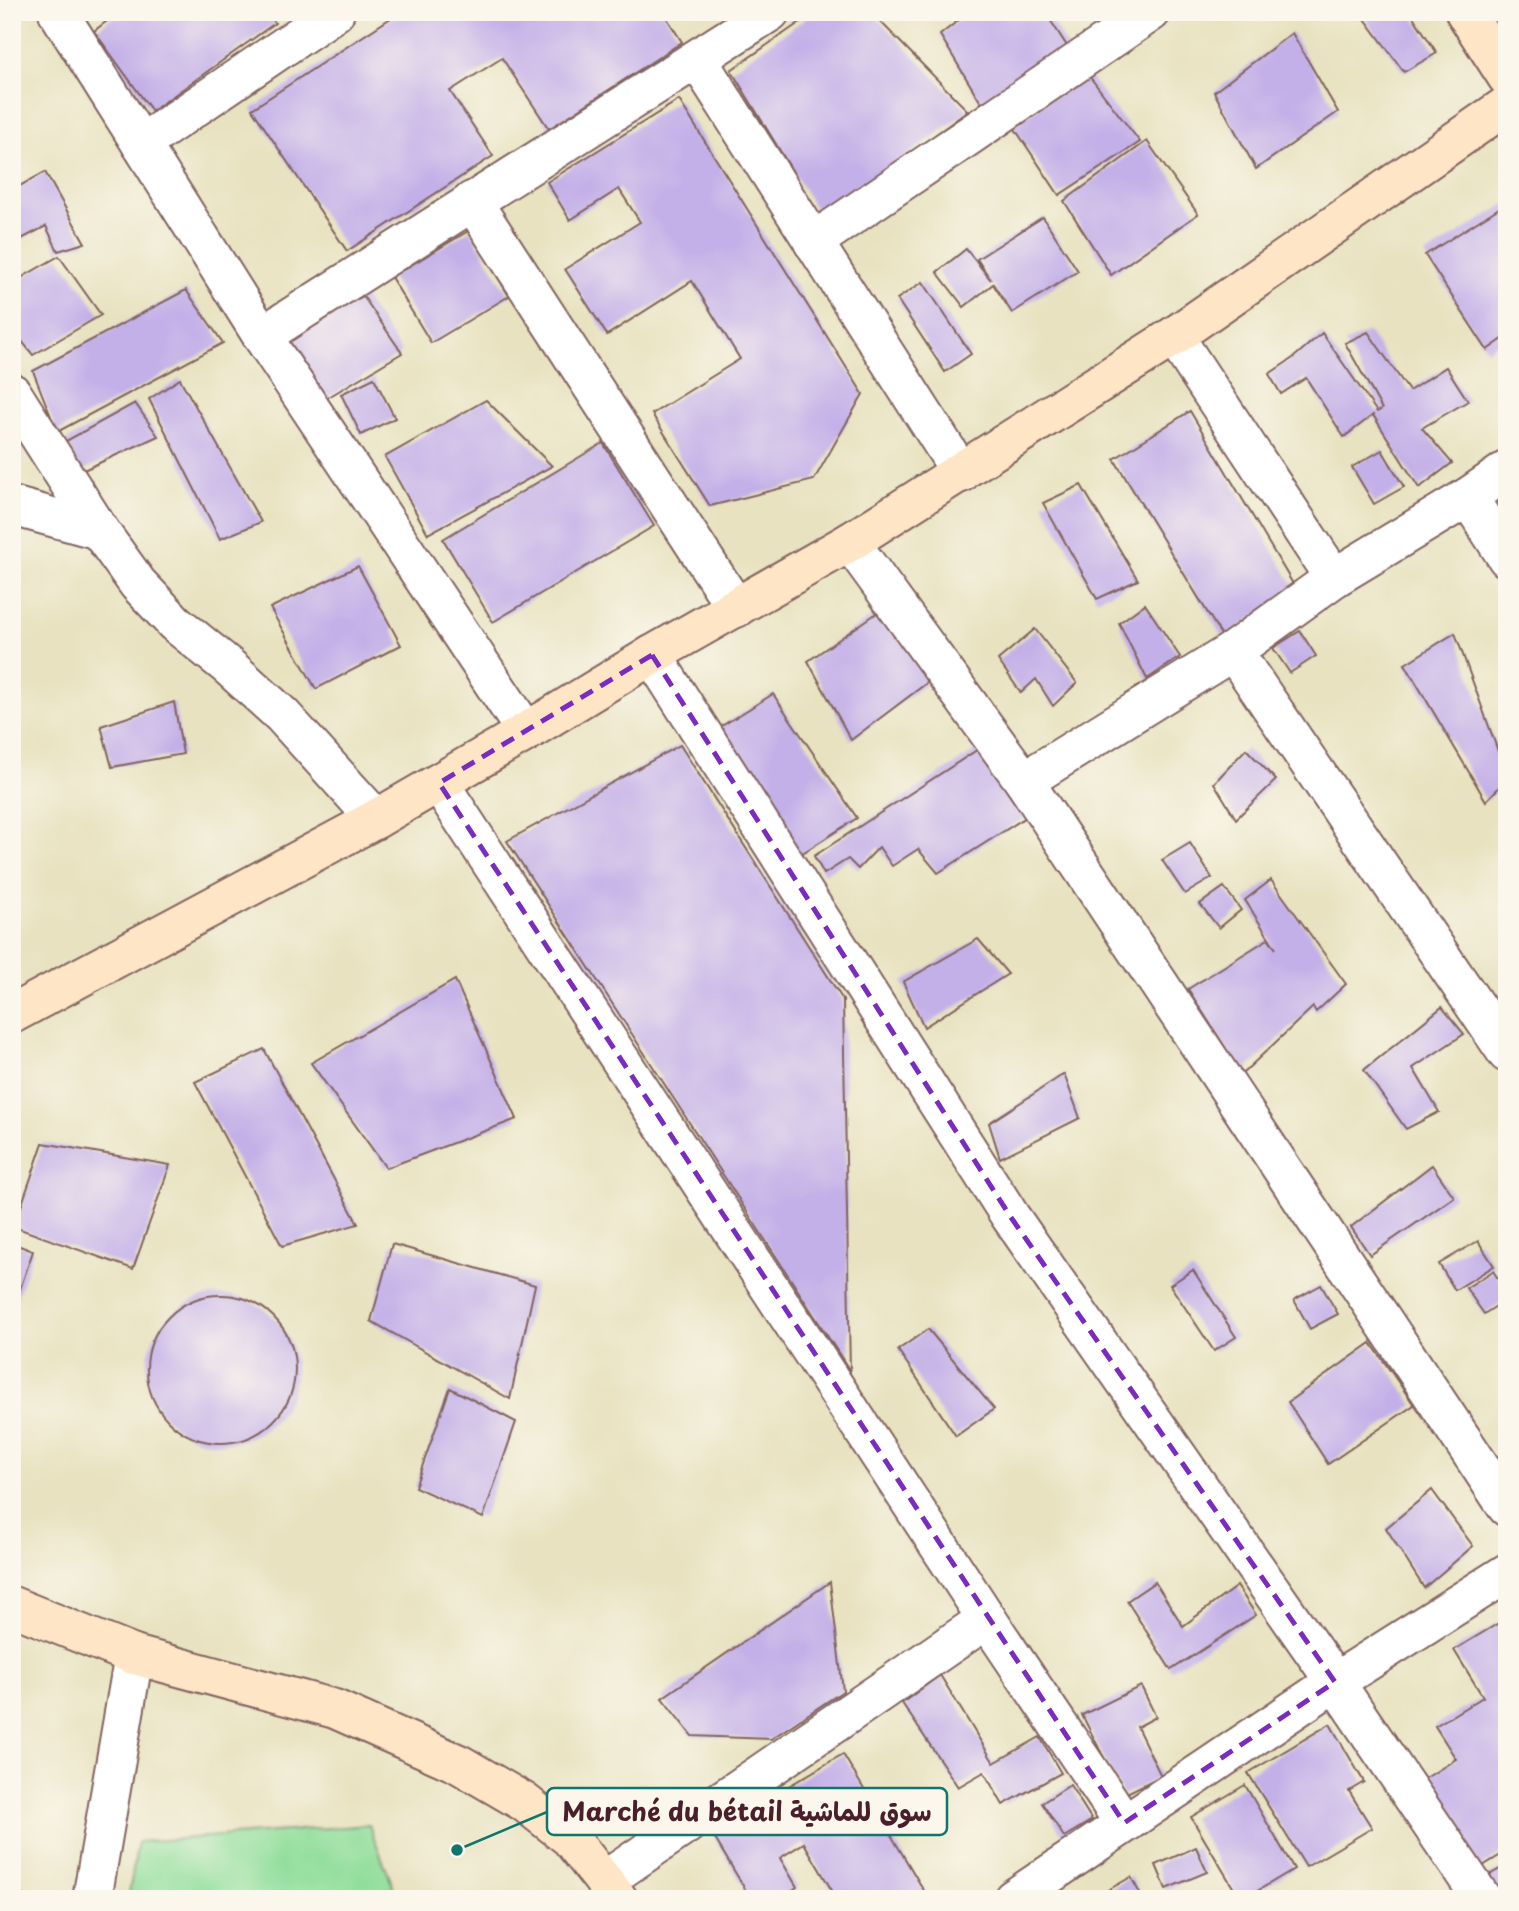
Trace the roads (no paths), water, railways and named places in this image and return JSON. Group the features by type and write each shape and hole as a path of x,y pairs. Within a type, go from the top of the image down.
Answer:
{"street":[{"path":"58,12 262,335 526,732"},
{"path":"141,144 335,12"},
{"path":"262,335 770,12"},
{"path":"813,242 1150,12"},
{"path":"1465,12 1507,77"},
{"path":"696,59 961,473"},
{"path":"12,1014 376,819 526,732 652,654 850,542 1174,336 1507,105"},
{"path":"472,201 736,608"},
{"path":"1174,336 1334,578"},
{"path":"12,393 99,530 138,584 176,623 282,715 376,819"},
{"path":"1024,781 1233,651 1334,578 1468,497 1507,470"},
{"path":"1468,497 1507,558"},
{"path":"12,506 99,530"},
{"path":"850,542 1024,781 1507,1507"},
{"path":"1233,651 1507,1053"},
{"path":"652,654 1010,1216 1335,1682 1482,1899"},
{"path":"439,783 987,1619 1124,1823"},
{"path":"1013,1899 1335,1682 1507,1573"},
{"path":"12,1606 134,1655 335,1709 459,1763 524,1802 570,1838 611,1890 987,1619"},
{"path":"92,1899 134,1655"}],"place":[{"name":"Marché du bétail سوق للماشية","path":"457,1850"}]}
